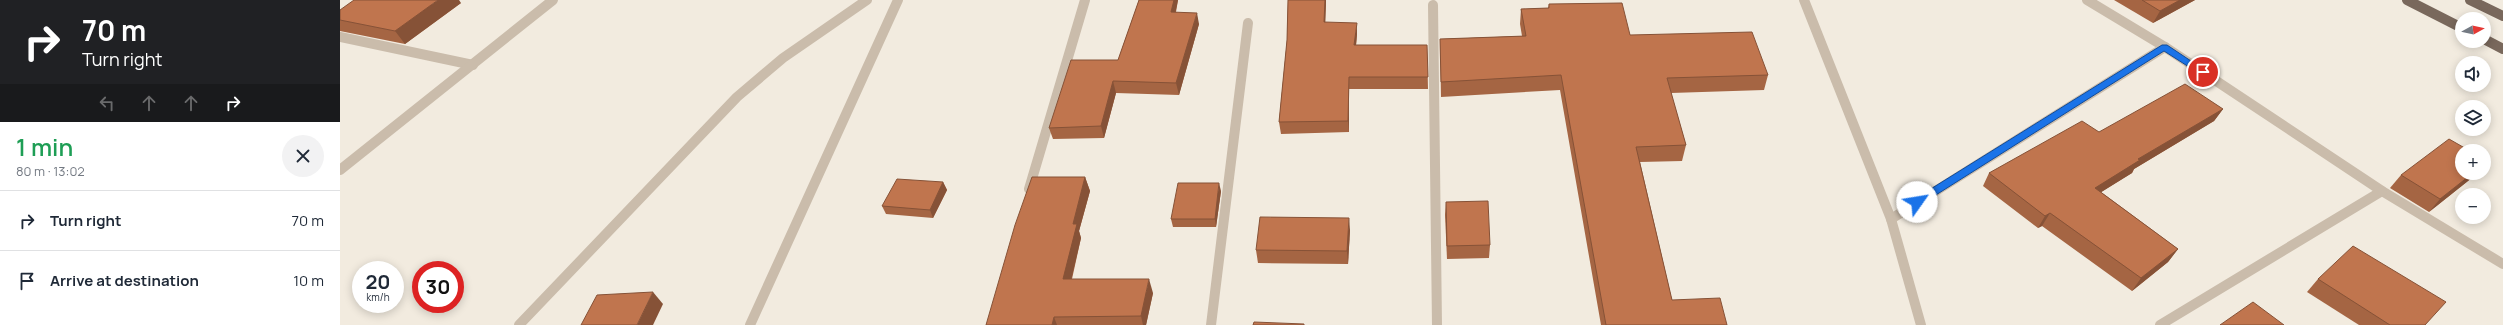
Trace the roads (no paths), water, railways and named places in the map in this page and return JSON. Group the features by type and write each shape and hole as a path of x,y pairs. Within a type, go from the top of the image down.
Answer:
{"main road":[{"path":"2407,0 2455,24"},
{"path":"2470,0 2503,16"},
{"path":"2491,43 2503,49"}],"street":[{"path":"340,170 553,0"},
{"path":"519,325 737,97 783,58 867,0"},
{"path":"750,325 898,0"},
{"path":"1026,196 1085,0"},
{"path":"1804,0 1891,219 1921,325"},
{"path":"2087,0 2164,47 2382,191 2503,264"},
{"path":"1433,5 1437,325"},
{"path":"1211,325 1248,23"},
{"path":"340,38 472,65"},
{"path":"1891,219 2164,47"},
{"path":"2160,325 2382,191"}]}
